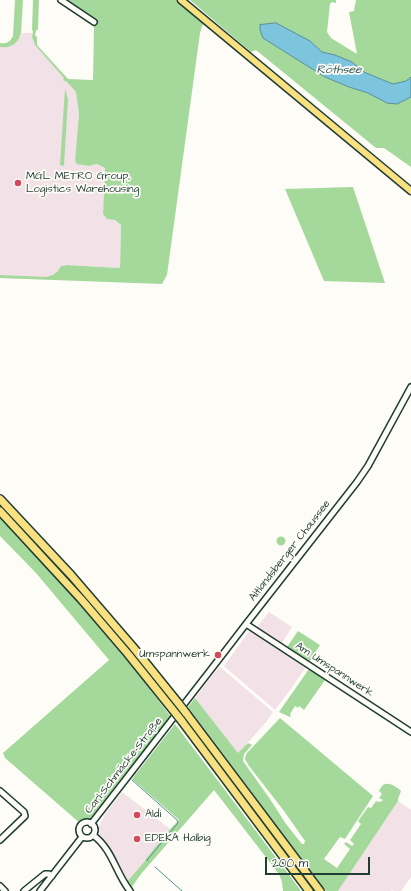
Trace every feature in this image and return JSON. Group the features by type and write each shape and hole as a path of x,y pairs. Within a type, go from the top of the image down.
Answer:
{"highway":[{"path":"0,499 71,575 133,647 186,713 320,891"},
{"path":"0,511 81,599 128,654 181,720 309,891"}],"main road":[{"path":"181,0 411,191"}],"street":[{"path":"62,0 94,22"},
{"name":"Altlandsberger Chaussee","path":"173,719 360,478 411,388"},
{"name":"Am Umspannwerk","path":"246,624 411,732"},
{"name":"Carl-Schmäcke-Straße","path":"91,824 173,719"},
{"path":"0,791 25,814 25,816 0,840"},
{"path":"82,837 79,831 80,826 86,823 91,824 94,827 93,835"},
{"path":"82,837 87,838 93,835"},
{"path":"93,835 102,842 109,852 128,890"},
{"path":"40,891 82,837"},
{"path":"24,891 45,874 52,876"},
{"path":"0,886 5,891"}],"shaded area":[{"path":"21,33 32,33 35,45 68,79 67,82 76,92 79,114 75,160 89,166 97,164 105,168 103,214 107,219 115,220 121,225 120,268 66,265 64,280 0,278 0,47 6,47 20,37"},
{"path":"269,612 292,627 282,643 280,650 306,667 275,710 224,666 250,630 257,627"},
{"path":"220,667 273,712 238,754 195,698"},
{"path":"122,792 170,829 145,860 146,861 126,883 110,850 99,836 100,834 98,827 106,813"},
{"path":"398,801 411,810 411,877 401,891 338,891"}],"green space":[{"path":"15,0 23,0 21,33 16,43 8,47 0,47 0,43 8,42 13,36"},
{"path":"33,0 39,0 38,29 35,35 37,37 37,45 68,79 93,80 94,27 62,5 63,3 94,25 95,20 66,0 178,0 205,23 202,26 200,33 167,275 162,284 0,278 0,275 46,277 53,275 61,266 65,265 120,268 121,225 115,220 107,219 103,214 105,168 97,164 89,166 77,164 75,160 79,114 76,92 67,82 63,80 64,78 35,45 32,37"},
{"path":"190,0 336,0 336,3 332,2 330,4 327,32 331,38 357,54 349,12 354,11 356,0 411,0 411,77 406,81 393,84 383,80 364,72 352,62 335,55 322,52 310,41 263,38 325,77 368,93 387,103 397,104 411,97 411,167 384,148 376,148 256,50 251,52"},
{"path":"65,89 68,100 63,166 60,165"},
{"path":"353,187 385,283 324,281 285,189"},
{"path":"0,517 88,614 131,665 171,717 89,820 81,824 5,758 3,753 109,660 36,573 0,536"},
{"path":"281,536 286,541 281,546 276,541"},
{"path":"298,631 320,645 310,661 287,647"},
{"path":"309,669 325,680 304,710 299,706 298,708 295,706 290,714 290,717 279,712"},
{"path":"195,698 238,753 248,743 252,745 244,754 243,761 286,824 302,844 304,844 305,841 245,759 246,754 280,718 373,796 345,839 340,837 324,859 337,868 350,849 344,844 346,842 352,846 354,844 350,840 361,824 358,821 368,807 371,808 376,801 379,802 383,800 379,798 382,794 379,790 385,784 391,784 401,791 398,801 338,891 326,891 188,707"},
{"path":"175,724 301,891 283,891 279,874 214,790 141,874 129,891 126,883 179,820 132,779"}],"water":[{"name":"Röthsee","path":"276,23 310,41 322,52 335,55 352,62 364,72 393,84 406,81 411,77 411,97 397,104 387,103 368,93 325,77 263,38 260,25"}],"waterway":[{"path":"132,777 136,772"},
{"path":"132,780 177,820 178,823 147,860 148,861"},
{"path":"155,867 182,891"}],"place":[{"name":"MGL METRO Group, Logistics Warehousing","path":"18,183"},
{"name":"Umspannwerk","path":"218,655"},
{"name":"Aldi","path":"137,815"},
{"name":"EDEKA Halbig","path":"137,839"}]}
